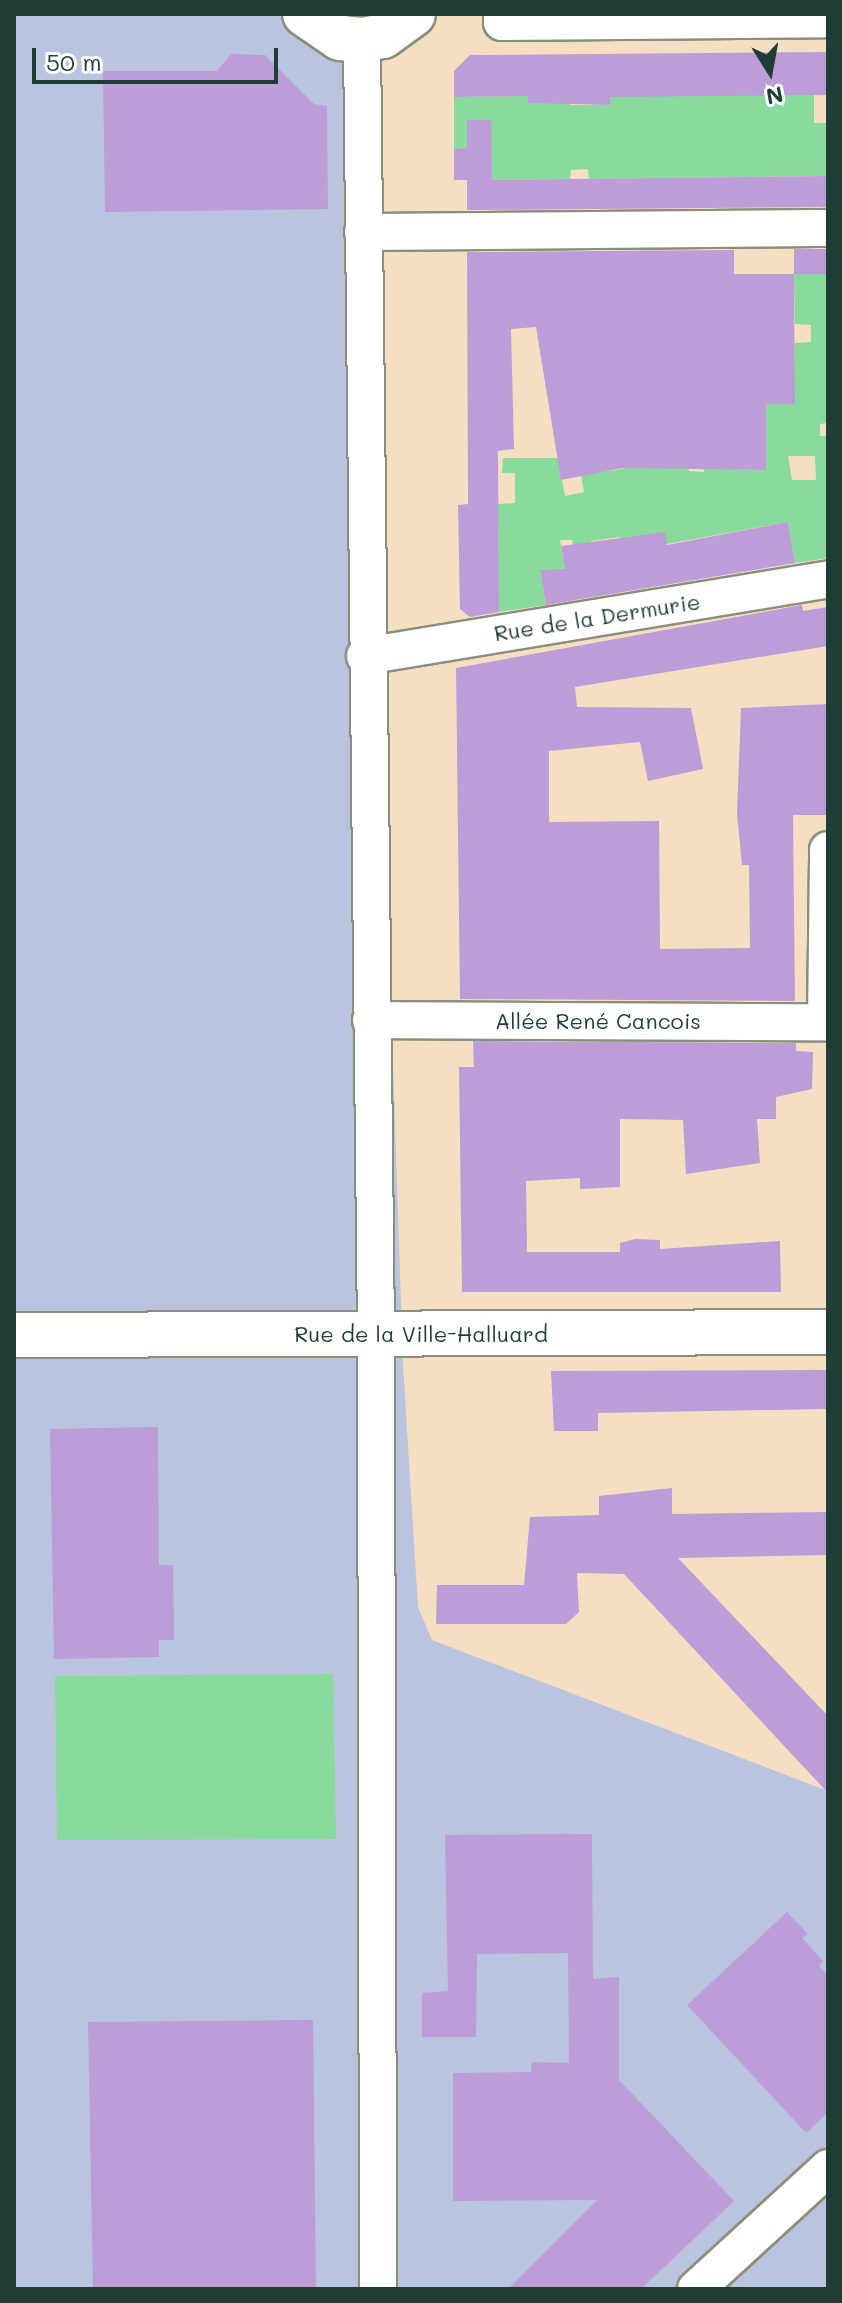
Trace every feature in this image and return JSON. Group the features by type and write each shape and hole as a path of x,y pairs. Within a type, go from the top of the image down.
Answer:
{"main road":[{"path":"305,14 340,38 362,40 383,36 413,14"},
{"name":"Rue de la Ville-Halluard","path":"14,1335 828,1332"}],"street":[{"path":"502,14 502,22 828,19"},
{"path":"362,40 365,656 376,1334 378,2289"},
{"path":"363,232 828,228"},
{"name":"Rue de la Dermurie","path":"365,656 828,579"},
{"path":"827,1022 828,850"},
{"name":"Allée René Cancois","path":"371,1020 827,1022"},
{"path":"696,2289 828,2168"}],"shaded area":[{"path":"14,14 358,14 403,1364 418,1607 432,1640 828,1791 828,2289 14,2289"}],"green space":[{"path":"570,88 570,105 609,105 610,93 814,93 814,123 828,123 828,176 589,179 588,169 571,170 570,179 492,180 491,148 454,149 454,97 528,96 528,103 546,103"},
{"path":"794,274 828,274 828,423 820,424 820,436 828,436 828,558 795,563 788,522 623,552 620,537 591,541 581,599 572,540 560,540 565,570 540,570 546,605 499,612 498,504 515,503 515,473 502,473 503,458 558,458 565,496 584,492 578,457 610,471 688,456 689,471 704,472 703,457 737,457 740,470 764,470 765,382 794,382 795,343 811,342 811,325 795,324","holes":["788,456 815,456 816,480 792,480"]},
{"path":"333,1674 336,1839 57,1840 55,1676"}],"building":[{"path":"828,52 828,95 610,97 610,105 528,103 528,96 454,97 454,71 470,55"},
{"path":"231,54 265,55 314,104 327,106 328,209 105,212 103,71 217,71"},
{"path":"467,120 491,120 492,180 828,176 828,207 467,210 467,180 454,180 454,149 467,148"},
{"path":"794,249 828,249 828,274 794,274"},
{"path":"734,250 734,274 794,274 795,404 766,404 766,470 622,468 561,480 536,327 511,329 514,449 498,451 499,612 470,617 460,609 458,505 468,504 467,252"},
{"path":"788,522 795,563 546,605 540,570 565,569 561,546 665,532 667,545"},
{"path":"802,605 803,611 828,607 828,646 575,687 577,707 691,708 703,769 648,781 640,742 549,751 549,822 659,821 660,949 750,948 749,865 742,865 737,814 741,708 828,704 828,815 793,815 795,1001 460,999 456,668"},
{"path":"473,1041 796,1043 796,1051 813,1052 812,1089 776,1097 776,1119 757,1119 760,1163 686,1174 683,1120 620,1119 620,1187 580,1189 580,1178 526,1181 527,1252 620,1252 620,1243 635,1239 660,1240 660,1249 780,1241 781,1292 462,1292 459,1067 474,1067"},
{"path":"828,1370 828,1409 598,1413 598,1431 554,1431 551,1371"},
{"path":"158,1427 159,1565 173,1565 174,1640 159,1640 159,1657 54,1659 50,1429"},
{"path":"672,1488 672,1514 828,1512 828,1555 678,1558 828,1716 828,1793 624,1574 577,1573 579,1612 566,1624 436,1624 437,1585 524,1585 530,1517 599,1515 599,1496"},
{"path":"592,1834 593,1979 619,1977 619,2080 734,2201 641,2289 508,2289 597,2200 453,2201 453,2073 531,2072 532,2062 569,2063 568,1953 477,1954 476,2037 422,2037 422,1993 448,1991 445,1835"},
{"path":"787,1912 808,1934 802,1938 823,1961 819,1966 828,1975 828,2112 806,2133 687,2005"},
{"path":"313,2020 316,2289 93,2289 88,2022"}]}
